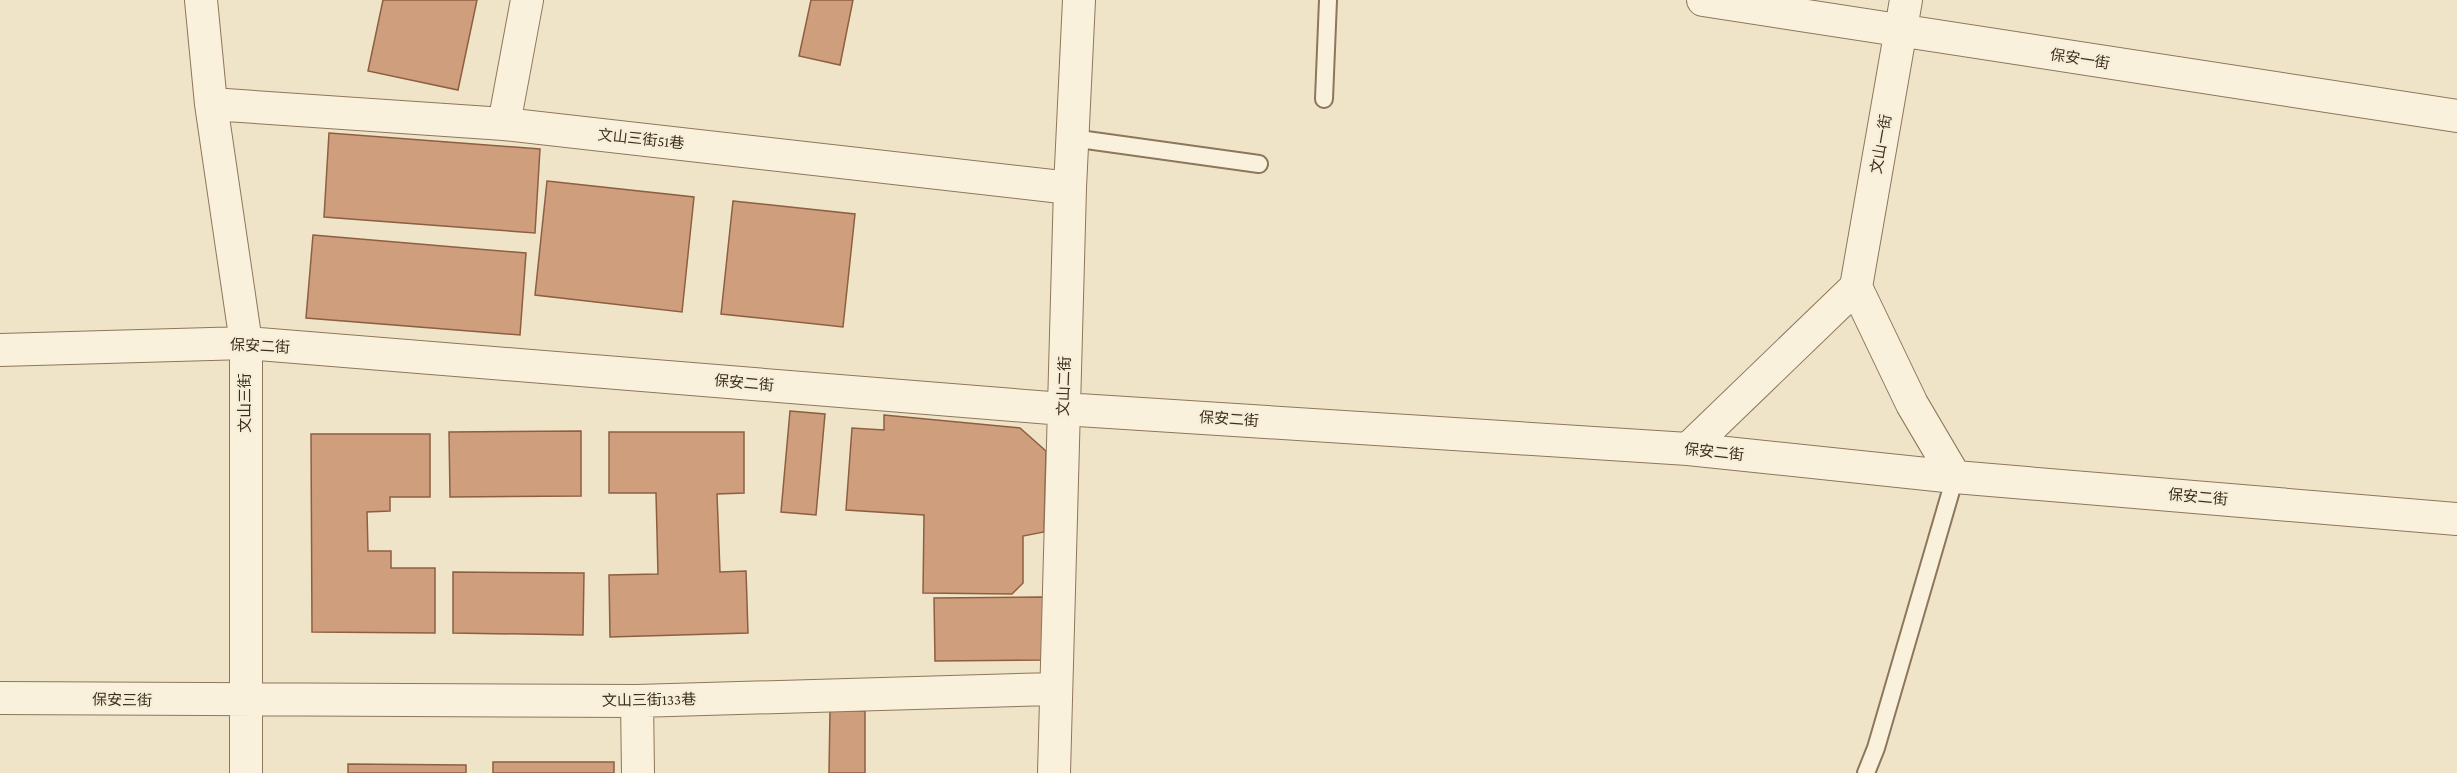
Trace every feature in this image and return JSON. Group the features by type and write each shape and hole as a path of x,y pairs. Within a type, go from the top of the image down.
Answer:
{"street":[{"name":"文山三街","path":"201,0 211,104 246,343 244,701 246,773"},
{"path":"504,124 527,0"},
{"name":"文山二街","path":"1054,773 1054,689 1070,188 1079,0"},
{"name":"保安一街","path":"1703,0 2457,116"},
{"name":"文山一街","path":"1856,287 1906,0"},
{"name":"文山三街51巷","path":"211,104 504,124 1070,188"},
{"path":"1688,449 1856,287 1912,404 1955,477"},
{"name":"保安二街","path":"0,350 246,343 1063,409 1688,449 1955,477 2457,519"},
{"name":"文山三街133巷","path":"244,701 637,701 1054,689"},
{"name":"保安三街","path":"0,699 244,701"},
{"path":"637,701 638,773"}],"lane":[{"path":"1324,99 1328,0"},
{"path":"1072,138 1258,164"},
{"path":"1866,773 1876,748 1955,477"}],"building":[{"path":"383,0 477,0 458,90 368,71"},
{"path":"811,0 853,0 840,65 799,56"},
{"path":"329,133 540,149 535,233 324,217"},
{"path":"547,181 694,197 682,312 535,295"},
{"path":"733,201 855,214 843,327 721,314"},
{"path":"313,235 526,253 520,335 306,318"},
{"path":"790,411 825,414 816,515 781,512"},
{"path":"884,415 1020,428 1046,451 1044,532 1023,536 1023,583 1012,594 923,593 924,515 846,510 852,428 884,430"},
{"path":"581,431 581,496 450,497 449,432"},
{"path":"609,432 744,432 744,493 717,494 720,572 746,571 748,633 610,637 609,575 658,574 656,493 609,493"},
{"path":"311,434 430,434 430,497 390,497 390,511 367,512 368,551 391,551 391,568 435,568 435,633 312,632"},
{"path":"453,572 584,573 583,635 453,633"},
{"path":"1043,597 1044,660 935,661 934,598"},
{"path":"830,710 865,711 865,773 829,773"},
{"path":"493,762 614,762 614,773 493,773"},
{"path":"348,764 466,765 466,773 348,773"}]}
